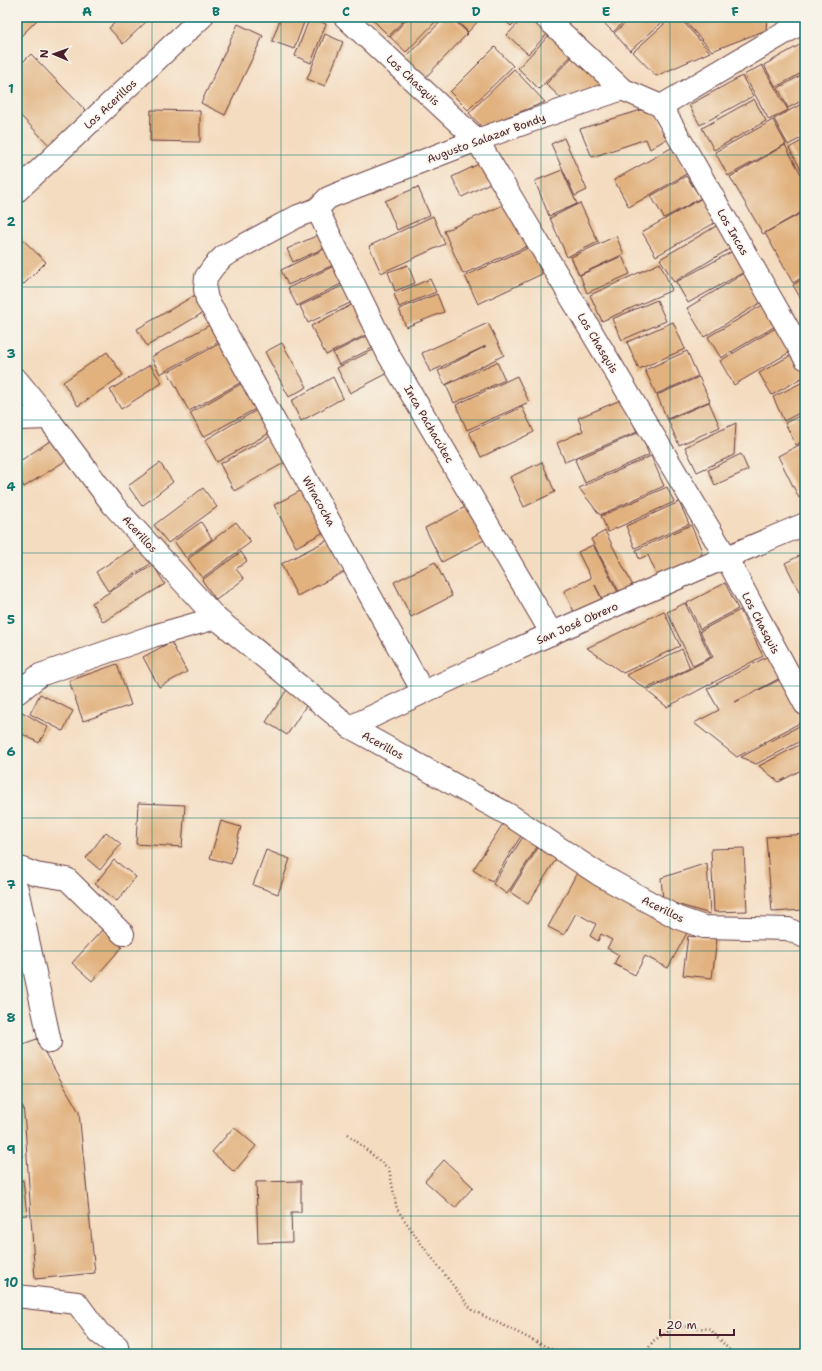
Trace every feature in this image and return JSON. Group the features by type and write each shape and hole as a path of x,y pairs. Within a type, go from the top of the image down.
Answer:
{"street":[{"name":"Los Acerillos","path":"17,192 202,17"},
{"name":"Los Chasquis","path":"345,17 477,140 726,557 805,704"},
{"path":"545,17 622,89 661,106 805,21"},
{"name":"Augusto Salazar Bondy","path":"214,311 207,300 205,290 206,277 224,256 298,216 317,209 328,198 477,140 622,89"},
{"name":"Los Incas","path":"661,106 805,358"},
{"name":"Inca Pachacútec","path":"317,209 388,354 552,634"},
{"name":"Wiracocha","path":"214,311 423,692"},
{"path":"17,380 48,418"},
{"path":"17,419 48,418"},
{"name":"Acerillos","path":"48,418 113,504 216,618 350,727 511,816 600,876 678,918 704,927 788,929 805,937"},
{"name":"San José Obrero","path":"350,727 423,692 552,634 726,557 805,524"},
{"path":"19,686 40,675 153,636 216,618"},
{"path":"17,867 36,874 67,879 123,934"},
{"path":"17,889 50,1042"},
{"path":"17,1296 77,1303 99,1333 116,1346 118,1354"}],"path":[{"path":"348,1134 389,1169 398,1209 419,1241 472,1310 563,1354"},
{"path":"645,1354 653,1341 677,1326 710,1329 733,1354"}],"building":[{"path":"17,17 40,17 17,40"},
{"path":"121,17 151,17 123,44 109,28"},
{"path":"281,17 306,17 294,49 272,41"},
{"path":"310,17 326,24 311,63 295,56"},
{"path":"370,17 407,17 389,36"},
{"path":"409,17 440,17 406,52 390,37"},
{"path":"445,17 451,17 468,33 423,80 403,60"},
{"path":"453,17 482,17 468,32"},
{"path":"502,17 520,17 511,26"},
{"path":"524,17 541,17 553,28 528,54 507,35"},
{"path":"598,17 629,17 613,32"},
{"path":"632,17 668,17 630,51 614,33"},
{"path":"672,17 679,17 710,52 656,76 633,52"},
{"path":"681,17 767,17 766,30 712,51"},
{"path":"238,24 263,36 225,115 201,103"},
{"path":"555,29 577,50 539,89 518,68"},
{"path":"325,34 343,42 325,86 307,79"},
{"path":"805,42 805,71 776,87 764,65"},
{"path":"495,47 513,66 468,110 450,92"},
{"path":"578,51 615,86 562,99 546,84"},
{"path":"31,54 87,112 51,147 17,112 17,68"},
{"path":"762,65 788,110 769,120 744,75"},
{"path":"514,69 545,102 482,127 469,113"},
{"path":"805,73 805,99 788,108 778,88"},
{"path":"742,76 753,96 700,125 689,105"},
{"path":"754,99 766,121 714,150 702,128"},
{"path":"805,102 805,136 788,145 774,119"},
{"path":"151,110 200,111 200,142 150,141"},
{"path":"641,110 656,115 668,138 650,149 646,139 592,157 580,129"},
{"path":"773,120 786,144 728,176 715,152"},
{"path":"564,138 587,190 575,196 551,144"},
{"path":"805,139 805,172 803,173 789,148"},
{"path":"785,145 802,176 805,174 805,210 763,234 730,177"},
{"path":"673,147 688,173 629,207 614,180"},
{"path":"487,160 496,180 462,197 452,177"},
{"path":"562,170 577,204 549,216 535,181"},
{"path":"686,176 701,198 664,218 651,196"},
{"path":"418,187 430,215 397,230 385,201"},
{"path":"704,197 718,221 656,256 642,232"},
{"path":"510,202 530,245 463,274 444,231"},
{"path":"580,203 598,242 567,257 550,218"},
{"path":"805,211 805,276 793,283 765,233"},
{"path":"433,216 445,244 381,273 369,246"},
{"path":"718,225 731,248 674,282 660,259"},
{"path":"325,232 331,245 293,262 287,249"},
{"path":"616,236 624,254 579,275 571,257"},
{"path":"21,238 46,262 24,284 17,283 17,242"},
{"path":"333,245 340,262 288,285 281,270"},
{"path":"530,247 542,274 478,304 465,276"},
{"path":"735,250 746,271 688,303 676,282"},
{"path":"622,256 630,274 587,293 580,275"},
{"path":"340,263 349,280 297,306 288,288"},
{"path":"660,263 672,290 602,321 590,295"},
{"path":"408,265 415,283 395,291 388,272"},
{"path":"748,271 765,300 704,337 687,308"},
{"path":"805,278 805,306 793,285"},
{"path":"430,279 436,292 399,307 394,294"},
{"path":"348,283 356,300 308,323 300,306"},
{"path":"197,294 206,311 147,346 137,329"},
{"path":"437,294 444,312 406,327 399,309"},
{"path":"657,300 666,321 622,340 612,319"},
{"path":"359,301 373,331 326,355 311,326"},
{"path":"766,303 779,324 721,358 708,337"},
{"path":"215,322 224,339 160,374 151,357"},
{"path":"673,322 685,349 639,369 627,342"},
{"path":"488,323 504,355 445,385 438,371 486,346 430,372 422,353"},
{"path":"781,325 795,349 734,385 720,361"},
{"path":"374,332 380,344 339,365 333,353"},
{"path":"224,341 245,380 189,411 168,372"},
{"path":"282,343 307,387 289,397 265,352"},
{"path":"379,347 392,371 350,393 337,368"},
{"path":"687,351 698,376 656,394 645,370"},
{"path":"107,352 123,375 78,406 63,382"},
{"path":"795,353 805,370 805,376 772,395 759,373"},
{"path":"497,362 505,380 454,403 446,385"},
{"path":"150,365 162,383 121,409 110,390"},
{"path":"517,376 529,402 467,430 456,405"},
{"path":"333,377 343,398 301,421 291,401"},
{"path":"699,377 710,401 667,419 657,395"},
{"path":"246,381 261,406 203,437 190,413"},
{"path":"805,381 805,410 784,421 773,397"},
{"path":"623,399 637,432 565,462 557,443 583,431 578,418"},
{"path":"709,402 720,427 679,445 668,420"},
{"path":"262,407 275,430 217,462 205,440"},
{"path":"522,407 534,432 481,457 469,432"},
{"path":"805,413 805,440 796,445 785,423"},
{"path":"736,423 734,455 697,472 685,447"},
{"path":"640,432 649,455 585,483 575,460"},
{"path":"276,433 291,459 234,491 220,464"},
{"path":"59,435 73,456 24,487 17,475 17,463"},
{"path":"805,442 805,495 799,498 778,456"},
{"path":"741,454 748,470 715,485 708,470"},
{"path":"651,456 664,486 600,515 579,488"},
{"path":"542,462 555,492 524,507 510,477"},
{"path":"160,463 173,482 142,506 128,486"},
{"path":"667,487 674,502 608,532 601,516"},
{"path":"203,488 217,507 168,543 154,525"},
{"path":"302,490 324,532 296,547 274,505"},
{"path":"679,502 689,524 635,548 626,526"},
{"path":"473,503 490,537 442,562 425,528"},
{"path":"201,522 212,539 186,558 174,541"},
{"path":"236,522 251,542 202,578 188,559"},
{"path":"691,525 702,551 699,562 659,580 648,555 639,559 636,550"},
{"path":"605,531 635,590 622,597 591,539"},
{"path":"330,539 346,571 297,596 281,564"},
{"path":"138,545 150,564 108,591 96,572"},
{"path":"593,545 621,598 606,606 595,585 605,606 578,620 564,591 591,578 578,552"},
{"path":"241,552 247,561 236,569 244,579 216,600 202,580"},
{"path":"805,553 805,603 785,563"},
{"path":"435,562 452,596 411,617 394,582"},
{"path":"153,565 165,584 103,622 92,603"},
{"path":"725,583 738,609 700,629 687,603"},
{"path":"685,603 711,657 693,666 667,612"},
{"path":"740,610 763,656 667,707 647,691 713,657 700,631"},
{"path":"664,611 680,646 623,673 587,648"},
{"path":"171,642 187,672 159,687 143,657"},
{"path":"682,649 690,668 646,689 626,675"},
{"path":"770,655 782,677 735,702 783,678 805,715 805,720 737,757 694,723 719,710 707,689"},
{"path":"117,664 131,705 83,721 69,681"},
{"path":"288,688 309,701 287,735 266,722"},
{"path":"40,694 73,711 63,731 30,714"},
{"path":"17,709 48,727 39,743 17,731"},
{"path":"805,723 805,739 756,764 741,757"},
{"path":"805,742 805,768 779,782 759,766"},
{"path":"138,803 185,805 182,847 136,844"},
{"path":"508,816 526,828 492,882 473,870"},
{"path":"221,821 241,827 231,864 210,858"},
{"path":"528,829 542,839 507,894 493,884"},
{"path":"106,832 121,844 100,870 86,858"},
{"path":"805,834 805,889 802,889 804,910 772,912 766,837"},
{"path":"543,840 561,851 528,904 510,892"},
{"path":"744,848 747,911 714,912 711,849"},
{"path":"266,850 290,859 278,894 253,885"},
{"path":"114,860 136,877 117,901 95,884"},
{"path":"707,863 710,914 663,900 661,878"},
{"path":"579,869 689,929 668,968 645,956 635,975 614,964 619,955 607,948 612,940 601,934 598,941 590,936 596,924 576,913 564,935 548,927"},
{"path":"103,929 122,947 92,981 72,963"},
{"path":"688,936 717,939 712,978 683,975"},
{"path":"37,1039 79,1112 95,1273 35,1279 25,1125 23,1106 17,1107 17,1046"},
{"path":"234,1127 256,1146 234,1172 212,1152"},
{"path":"17,1140 20,1140 22,1157 17,1158"},
{"path":"444,1160 473,1187 455,1208 425,1181"},
{"path":"23,1180 27,1215 17,1216 17,1181"},
{"path":"301,1181 301,1212 291,1212 292,1242 258,1243 256,1182"}]}
